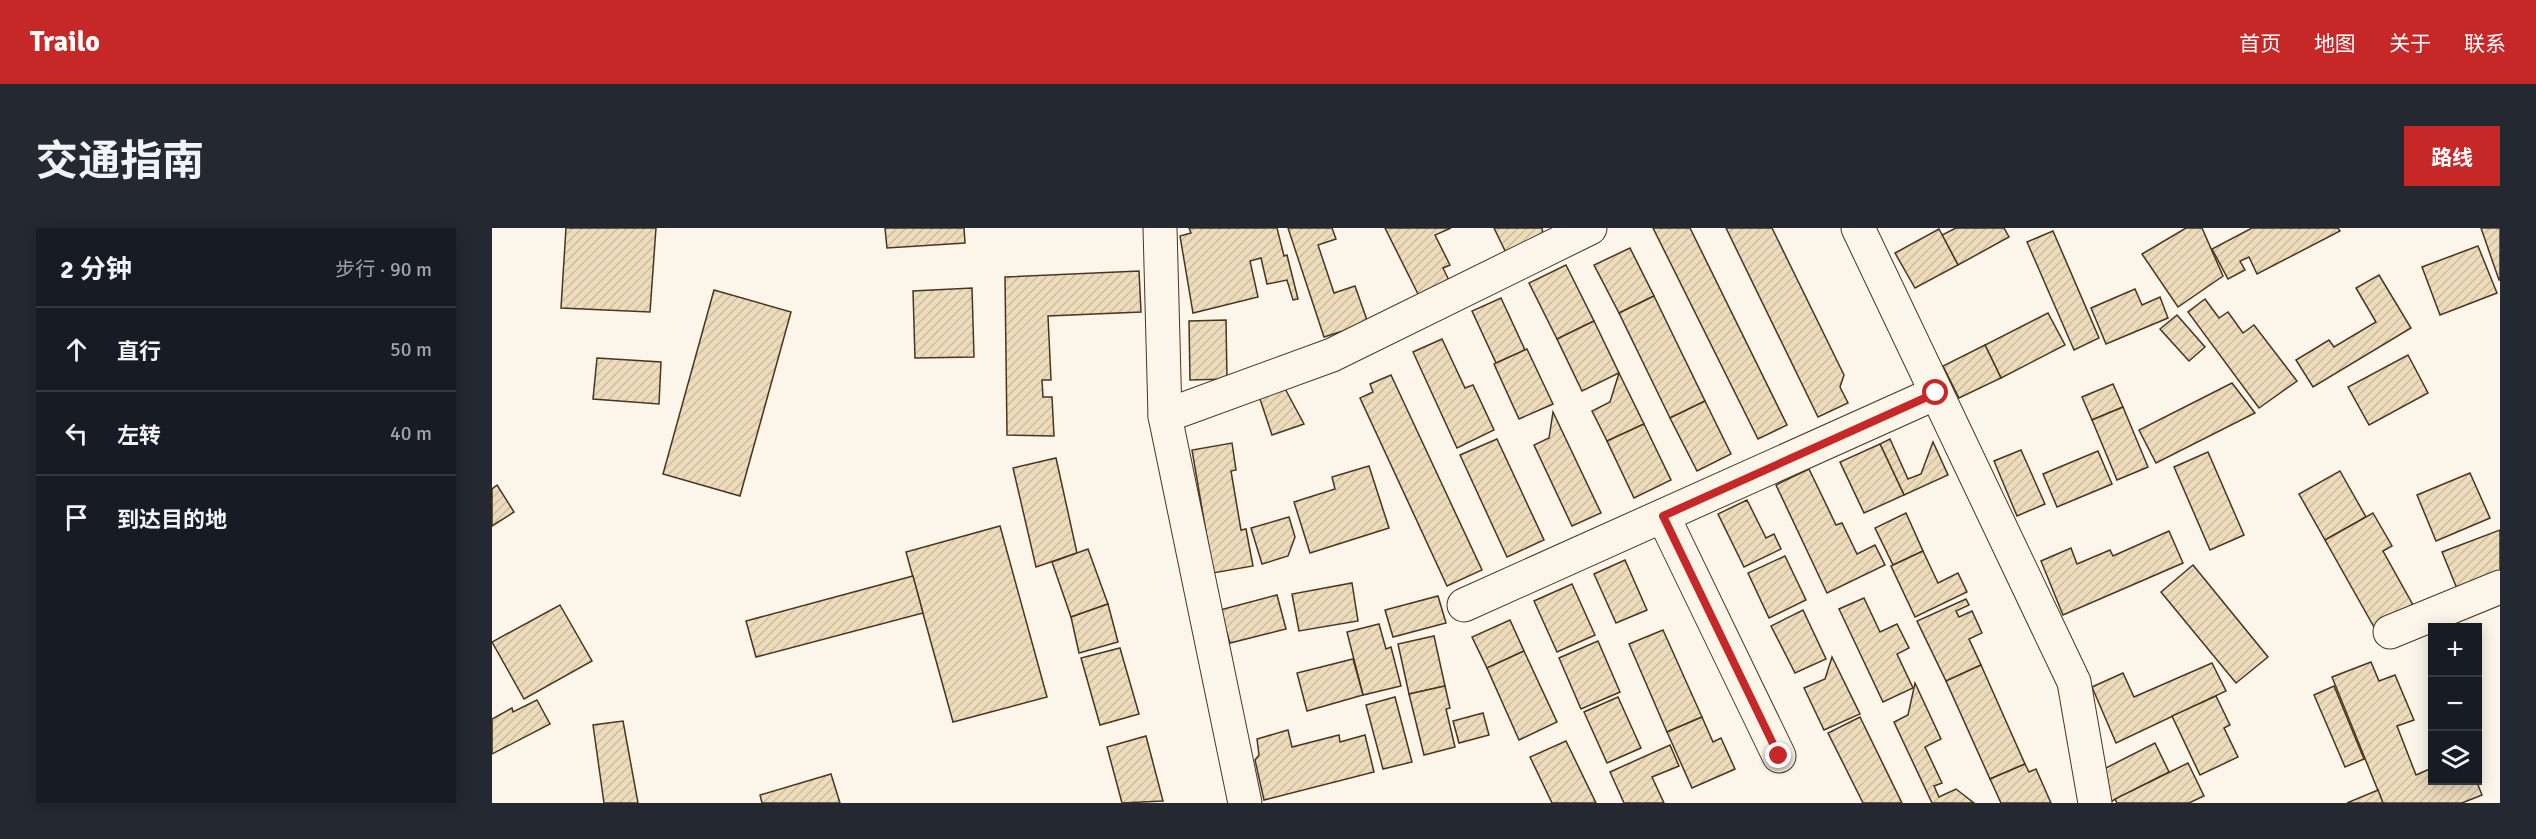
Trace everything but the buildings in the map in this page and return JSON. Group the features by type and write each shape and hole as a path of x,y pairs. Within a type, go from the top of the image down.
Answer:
{"lane":[{"path":"1160,228 1165,416 1245,803"},
{"path":"1165,416 1332,355 1590,228"},
{"path":"1858,228 2074,682 2095,803"},
{"path":"1464,605 1936,393"},
{"path":"1663,516 1779,756"},
{"path":"2390,632 2500,587"}],"route":[{"path":"1779,756 1663,516 1936,393"}]}
